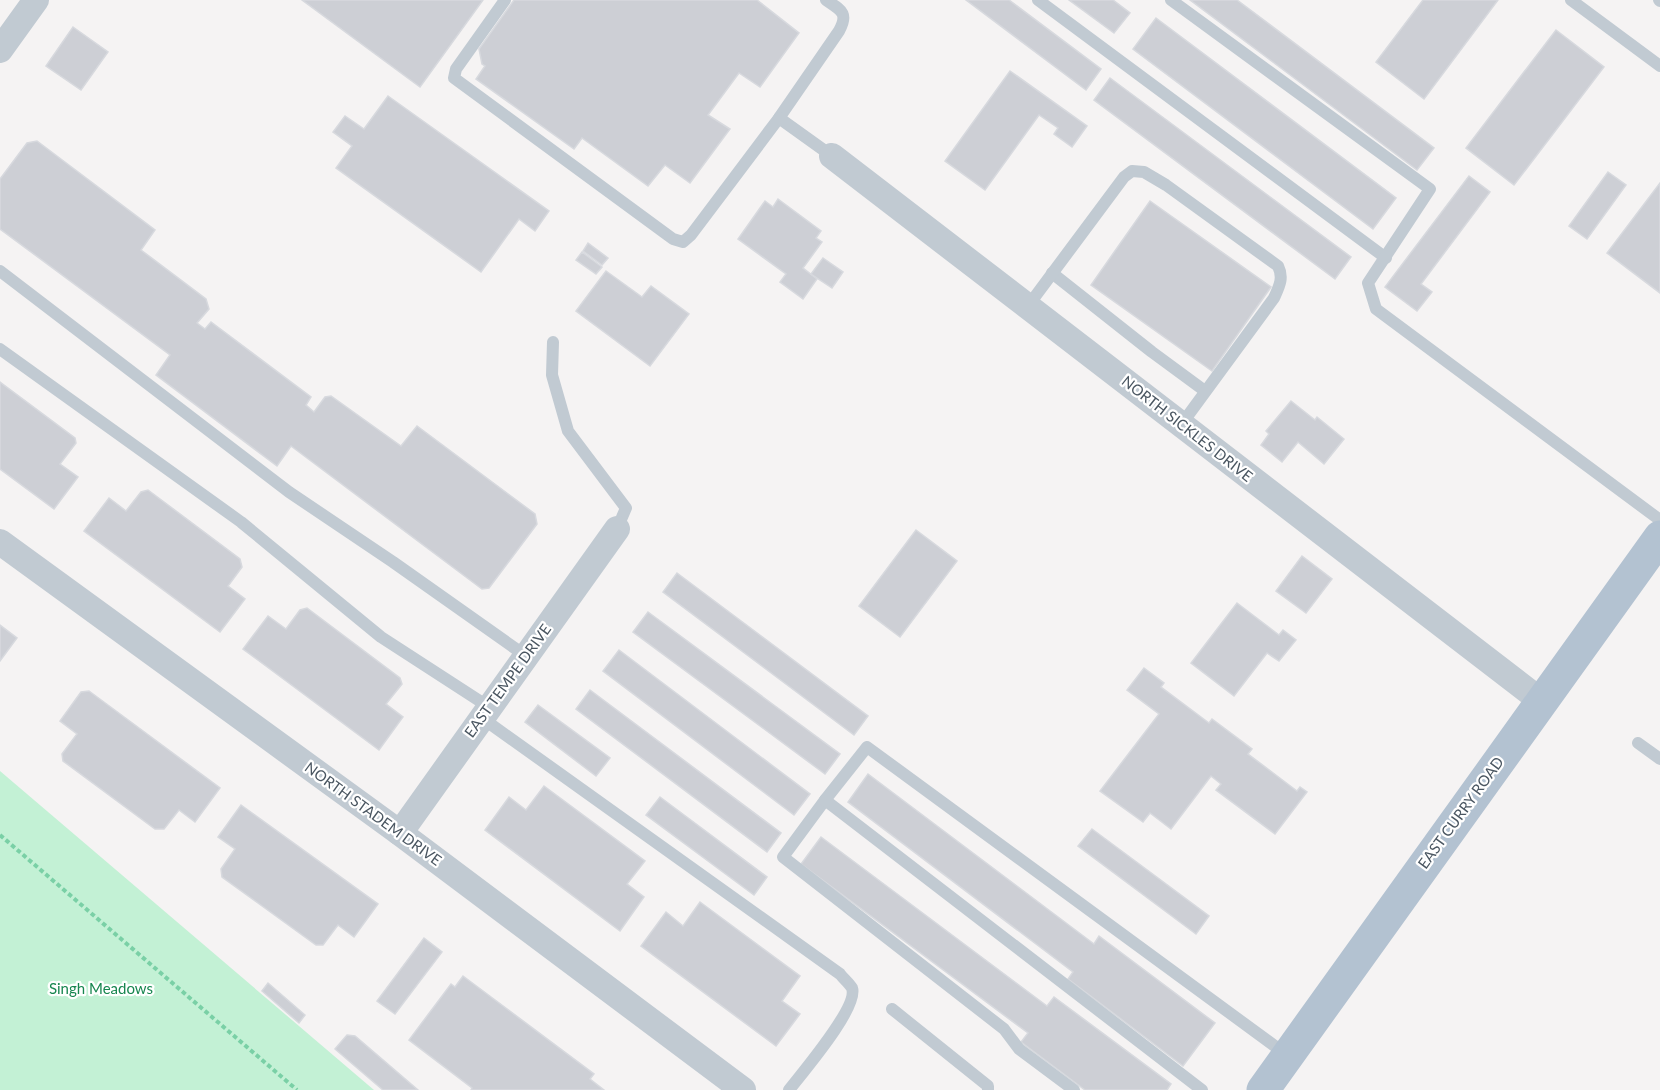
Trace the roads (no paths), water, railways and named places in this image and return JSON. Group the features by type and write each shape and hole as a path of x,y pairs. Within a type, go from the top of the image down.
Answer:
{"main road":[{"name":"EAST CURRY ROAD","path":"1263,1090 1660,537"}],"street":[{"path":"0,50 36,0"},
{"name":"NORTH SICKLES DRIVE","path":"832,156 1541,701"},
{"name":"EAST TEMPE DRIVE","path":"400,833 617,529"},
{"name":"NORTH STADEM DRIVE","path":"0,542 400,833 743,1090"}],"lane":[{"path":"505,0 456,69 454,78 678,241 683,242 691,235 779,118 843,24 843,13 826,0"},
{"path":"1038,0 1386,258"},
{"path":"1171,0 1430,189 1368,284 1376,309 1660,520"},
{"path":"1571,0 1660,66"},
{"path":"779,118 832,156"},
{"path":"1028,306 1124,177 1132,171 1144,172 1166,185 1278,266 1282,273 1274,298 1181,424"},
{"path":"0,271 289,492 526,656"},
{"path":"1052,273 1205,391"},
{"path":"553,342 552,375 568,431 626,508 617,529"},
{"path":"0,350 241,522 381,636 840,974 852,988 853,1000 844,1017 789,1090"},
{"path":"1638,743 1660,759"},
{"path":"1074,1090 1019,1049 1004,1029 783,857 867,747 1287,1055"},
{"path":"825,800 1202,1090"},
{"path":"892,1009 988,1086 988,1090"}],"park label":[{"name":"Singh Meadows","path":"101,989"}]}
